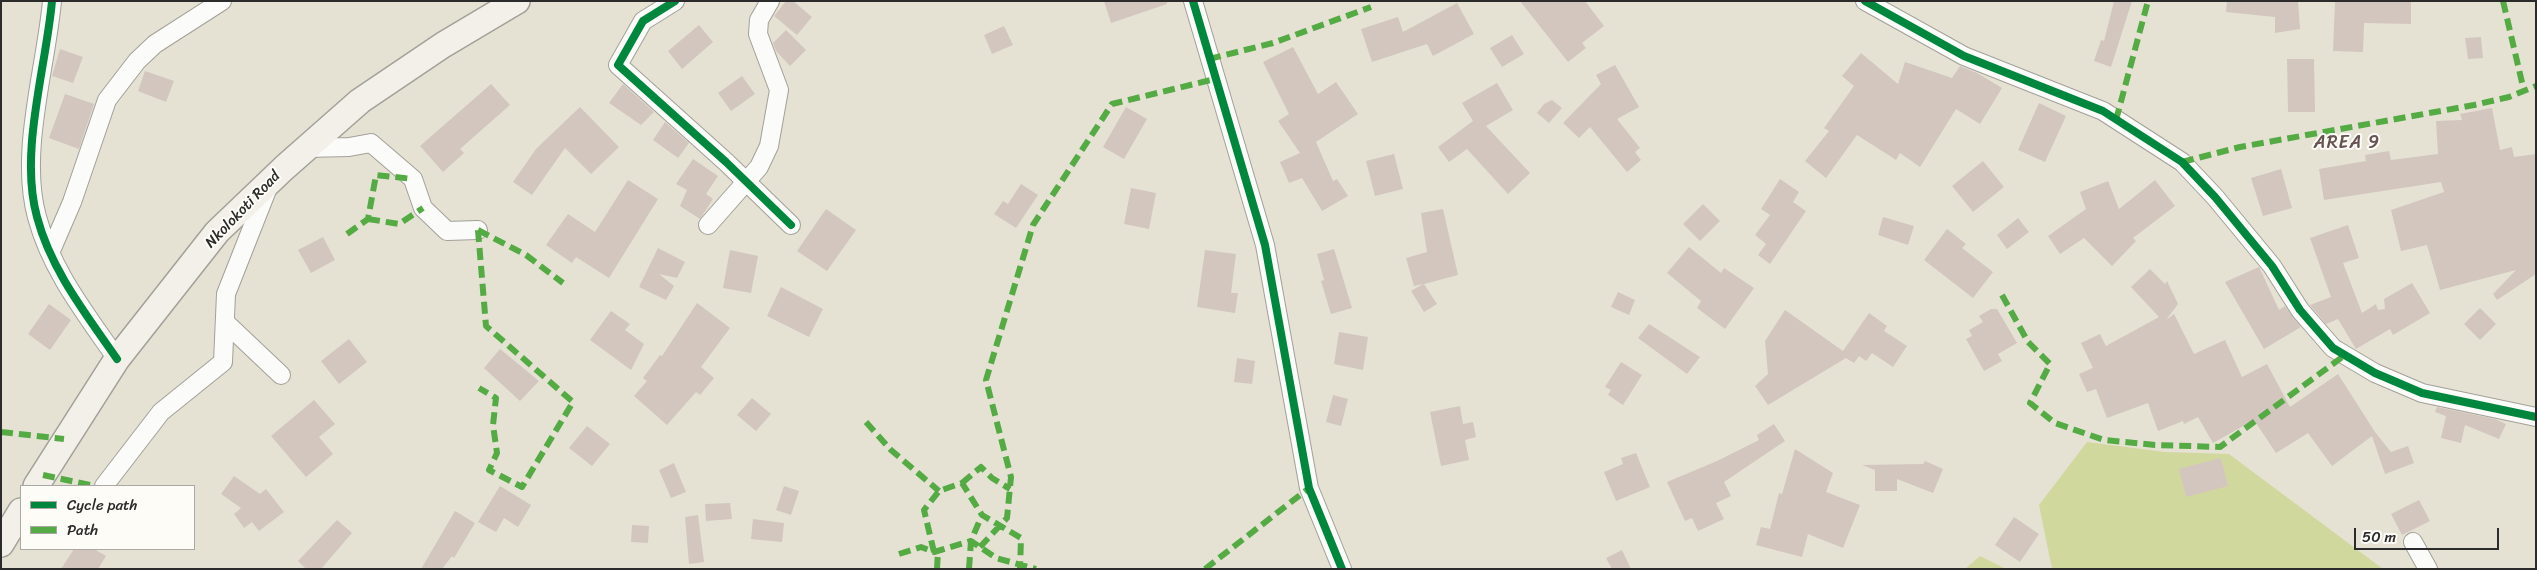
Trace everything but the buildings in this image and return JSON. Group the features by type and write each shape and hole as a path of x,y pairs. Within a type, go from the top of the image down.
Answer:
{"main road":[{"name":"Nkolokoti Road","path":"37,485 117,359 217,232 270,180 360,102 443,45 517,1"},
{"path":"1,544 20,513"}],"street":[{"path":"52,1 48,44 34,122 31,177 36,217 64,282 117,359"},
{"path":"50,253 72,202 107,100 137,61 156,44 202,12 222,1"},
{"path":"675,1 642,21 618,65 745,180 791,225"},
{"path":"708,225 759,166 769,146 779,90 758,34 760,20 770,1"},
{"path":"1193,1 1265,245 1309,488 1342,569"},
{"path":"1864,1 1964,56 2103,111 2182,162 2215,197 2272,266 2300,310 2333,348 2375,373 2422,393 2536,417"},
{"path":"306,148 349,148 371,143 414,179 423,208 447,231 478,230"},
{"path":"105,485 161,412 223,362 226,294 270,180"},
{"path":"225,322 281,375"},
{"path":"2413,542 2428,569"}],"green space":[{"path":"2087,442 2165,452 2229,454 2383,569 2052,569 2039,505"},
{"path":"1980,556 2006,569 1965,569"}],"marked path":[{"path":"2116,120 2148,1"},
{"path":"2503,1 2524,91"},
{"path":"1209,59 1273,43 1371,7"},
{"path":"980,547 1007,518 1011,477 986,380 1033,225 1112,104 1215,79"},
{"path":"2182,162 2240,147 2474,105 2509,97 2536,86"},
{"path":"347,234 368,219 376,175 413,179"},
{"path":"368,219 399,224 423,208"},
{"path":"478,230 486,326 573,402 522,487 489,470 497,453 493,425 496,398 479,388"},
{"path":"478,230 526,255 563,283"},
{"path":"2002,295 2028,342 2050,364 2030,403 2055,423 2104,440 2155,445 2220,447 2345,355"},
{"path":"866,422 891,450 939,491"},
{"path":"1,432 64,439"},
{"path":"962,483 981,467 992,478 1010,489"},
{"path":"43,475 90,485"},
{"path":"934,552 924,510 939,491 962,483 982,515 1021,538 1020,569"},
{"path":"1205,569 1309,488"},
{"path":"969,569 971,541 982,515"},
{"path":"899,554 921,547 934,552 971,541 996,558 1036,569"},
{"path":"937,569 938,551"}],"cycle path":[{"path":"52,1 32,138 32,192 43,236 60,273 117,359"},
{"path":"675,1 643,21 618,65 726,162 791,225"},
{"path":"1193,1 1265,245 1309,488 1342,569"},
{"path":"1865,1 1964,56 2103,111 2182,162 2215,197 2272,266 2300,310 2333,348 2375,373 2422,393 2536,417"}],"district":[{"name":"AREA 9","path":"2347,143"}]}
